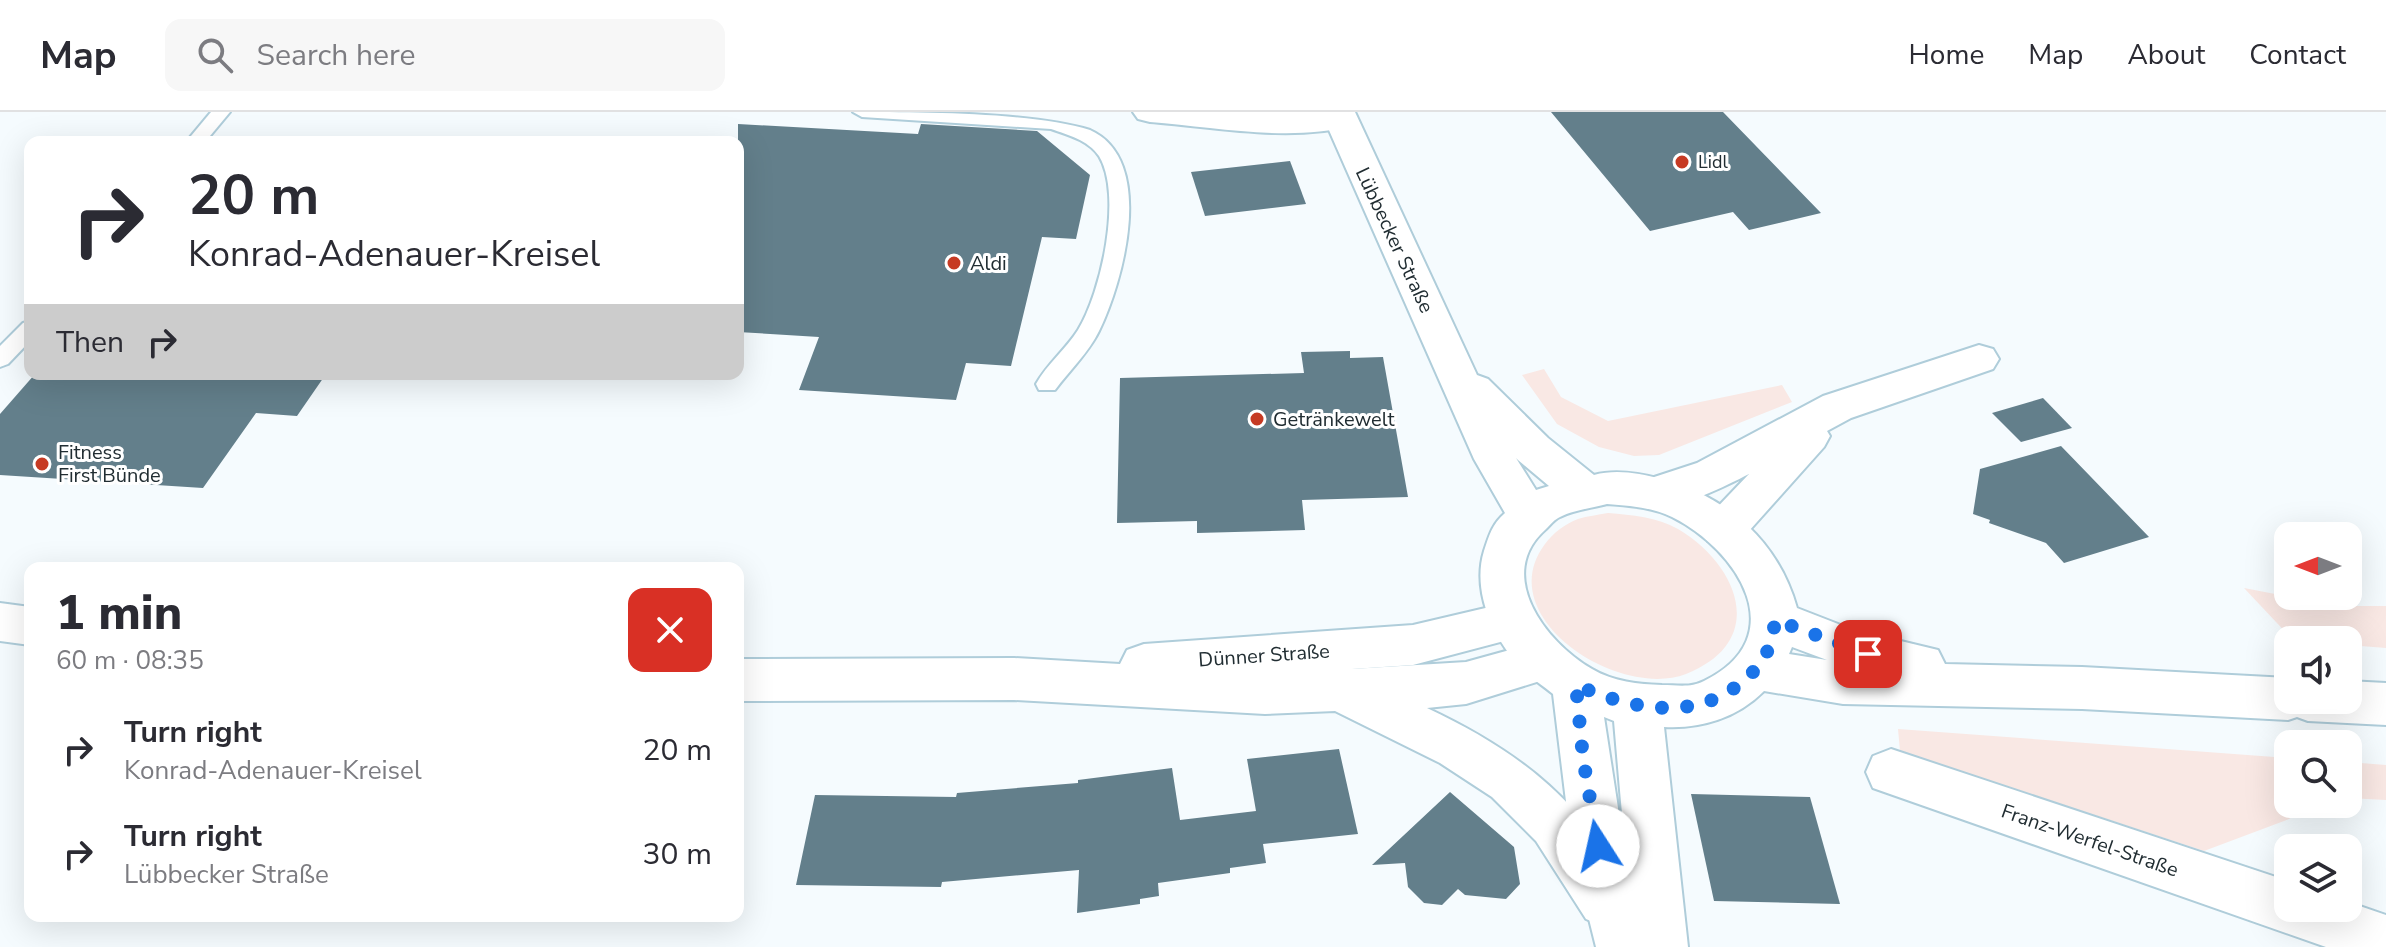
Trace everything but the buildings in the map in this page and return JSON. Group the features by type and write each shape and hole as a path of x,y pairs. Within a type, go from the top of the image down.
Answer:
{"main road":[{"path":"1150,112 1284,122 1339,115"},
{"name":"Lübbecker Straße","path":"1339,115 1495,459 1528,515"},
{"path":"1654,494 1712,474 1837,407 1979,359"},
{"name":"Lübbecker Straße","path":"1454,368 1533,449 1583,490"},
{"path":"1724,529 1837,407"},
{"path":"1630,489 1654,494 1691,508 1724,529 1755,562 1773,600 1775,620 1769,652 1757,670 1727,694 1701,705 1670,709 1637,707 1605,698 1559,673 1511,621 1503,599 1502,556 1509,537 1528,515 1549,501 1583,490 1630,489"},
{"path":"1775,620 1888,659 2082,688"},
{"name":"Dünner Straße","path":"1014,679 1115,666 1413,645 1511,621"},
{"path":"0,622 24,625"},
{"path":"1757,670 1843,683 2082,688 2274,698"},
{"path":"1559,673 1583,758 1616,926"},
{"name":"Dünner Straße","path":"744,680 1014,679 1265,693 1437,687 1559,673"},
{"name":"Dünner Straße","path":"1337,690 1465,750 1509,782 1553,822 1616,926"},
{"path":"2362,703 2386,704"},
{"path":"1637,707 1661,947"},
{"name":"Franz-Werfel-Straße","path":"1891,772 2274,903"},
{"name":"Franz-Werfel-Straße","path":"2329,922 2386,942"}],"lane":[{"path":"200,136 221,112"},
{"path":"862,112 1053,124 1086,135 1106,152 1116,175 1121,215 1110,273 1089,331 1047,384"},
{"path":"0,359 24,334"}],"shaded area":[{"path":"1544,369 1561,397 1608,421 1782,385 1792,402 1659,455 1634,456 1599,447 1557,424 1522,375"},
{"path":"1608,513 1644,517 1670,525 1700,545 1717,563 1736,603 1736,624 1728,643 1712,660 1686,674 1658,679 1628,675 1597,664 1569,646 1548,624 1534,599 1532,572 1545,544 1573,521"},
{"path":"2244,588 2274,594 2274,610 2362,610 2362,606 2386,606 2386,648 2362,646 2362,626 2280,626"},
{"path":"1898,729 2274,757 2274,818 2291,818 2204,851 1900,751"},
{"path":"2362,763 2386,765 2386,800 2362,799"}],"place":[{"name":"Lidl","path":"1682,162"},
{"name":"Aldi","path":"954,263"},
{"name":"Getränkewelt","path":"1257,419"},
{"name":"Fitness First Bünde","path":"42,464"}],"route":[{"path":"1598,846 1583,758 1576,685 1637,707 1670,709 1701,705 1727,694 1757,670 1769,652 1775,620 1868,654"}]}
